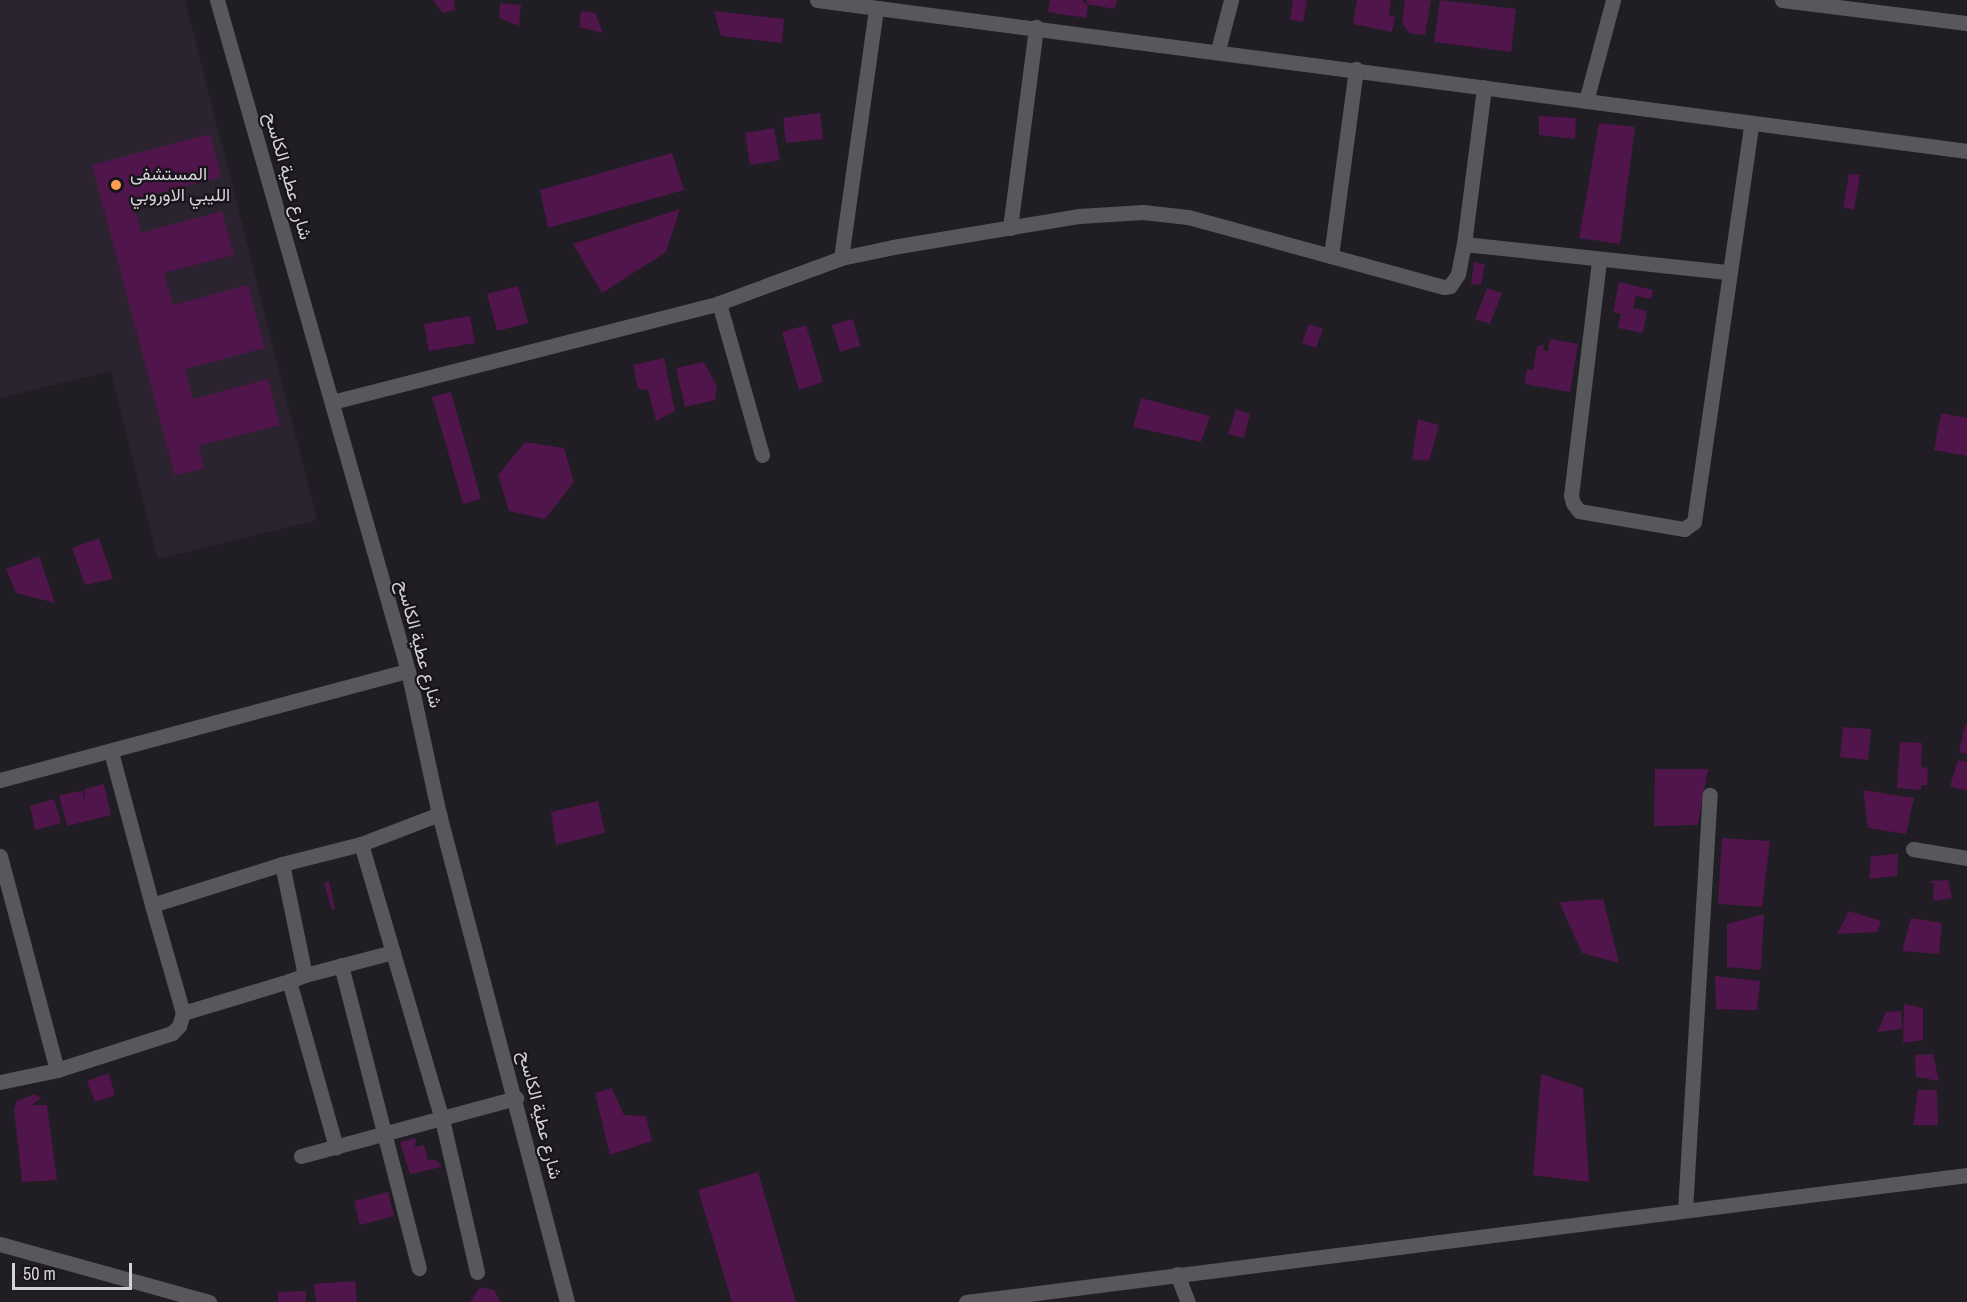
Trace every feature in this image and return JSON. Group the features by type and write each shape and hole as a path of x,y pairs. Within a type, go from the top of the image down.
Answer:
{"street":[{"name":"شارع عطية الكاسح","path":"218,0 408,671 439,814 516,1098 567,1302"},
{"path":"818,0 1218,50 1751,124 1967,151"},
{"path":"1218,50 1231,0"},
{"path":"1586,101 1613,0"},
{"path":"1782,0 1967,23"},
{"path":"841,258 876,8"},
{"path":"1010,228 1036,27"},
{"path":"1331,256 1356,69"},
{"path":"332,402 719,303 841,258 1079,216 1143,212 1188,217 1444,287 1450,286 1458,274 1464,244 1484,87"},
{"path":"1599,261 1570,495 1579,511 1674,530 1684,529 1694,522 1727,272 1751,124"},
{"path":"1464,244 1599,261 1727,272"},
{"path":"719,303 762,455"},
{"path":"0,780 408,671"},
{"path":"111,752 183,1013"},
{"path":"1685,1210 1710,795"},
{"path":"152,904 282,864 361,844 439,814"},
{"path":"361,844 442,1119 477,1272"},
{"path":"1913,849 1967,858"},
{"path":"0,856 57,1070"},
{"path":"282,864 305,975"},
{"path":"0,1082 57,1070 172,1033 183,1013 305,975 393,952"},
{"path":"341,965 419,1268"},
{"path":"289,981 336,1148"},
{"path":"301,1156 516,1098"},
{"path":"966,1302 1967,1175"},
{"path":"0,1244 209,1302"},
{"path":"1177,1274 1188,1302"}],"shaded area":[{"name":"المستشفی الليبي الاوروبي","path":"0,0 185,0 317,520 158,559 111,371 0,398"}],"building":[{"path":"433,0 454,0 455,10 443,13"},
{"path":"1050,0 1082,0 1088,7 1086,18 1048,12"},
{"path":"1087,0 1117,0 1115,9 1086,4"},
{"path":"1293,0 1307,0 1303,22 1290,20"},
{"path":"1357,0 1391,0 1389,15 1395,16 1392,32 1353,24"},
{"path":"1405,0 1431,0 1425,35 1409,33 1402,23"},
{"path":"1440,0 1516,9 1511,52 1434,42"},
{"path":"500,3 521,5 519,26 499,18"},
{"path":"581,11 595,13 603,33 579,27"},
{"path":"714,11 784,19 782,43 721,36"},
{"path":"820,113 823,139 786,143 783,118"},
{"path":"1539,116 1576,118 1575,139 1539,135"},
{"path":"1599,123 1635,127 1620,244 1579,238"},
{"path":"774,128 780,160 750,165 745,133"},
{"path":"210,134 221,177 133,200 141,233 222,211 234,255 164,273 173,305 248,285 265,348 185,369 193,399 268,379 280,425 198,446 204,468 175,476 92,165"},
{"path":"672,153 684,190 548,228 540,190"},
{"path":"1849,174 1860,175 1854,210 1843,207"},
{"path":"680,209 666,252 602,293 573,244"},
{"path":"1474,262 1485,264 1481,285 1471,284"},
{"path":"1619,282 1653,290 1651,299 1636,296 1633,308 1647,311 1643,333 1618,328 1621,314 1613,312"},
{"path":"518,286 528,323 497,331 487,294"},
{"path":"1487,288 1502,293 1490,324 1475,319"},
{"path":"470,316 475,343 429,351 424,324"},
{"path":"853,319 860,346 840,352 832,325"},
{"path":"1309,324 1323,329 1316,348 1302,343"},
{"path":"806,325 823,382 799,390 782,332"},
{"path":"1550,339 1578,344 1570,392 1525,384 1527,369 1533,370 1537,347 1544,344 1543,350 1548,351"},
{"path":"664,358 675,411 656,421 648,390 638,389 633,365"},
{"path":"704,362 717,386 715,400 685,407 676,368"},
{"path":"451,392 481,499 463,504 432,397"},
{"path":"1141,398 1210,416 1201,442 1133,427"},
{"path":"1236,409 1250,414 1244,438 1228,434"},
{"path":"1941,413 1967,418 1967,456 1934,450"},
{"path":"1418,419 1439,425 1429,461 1412,459"},
{"path":"525,442 564,448 574,482 545,519 509,511 498,475"},
{"path":"99,538 113,579 85,585 72,548"},
{"path":"39,556 55,603 16,593 6,569"},
{"path":"1965,725 1967,726 1967,754 1959,752"},
{"path":"1843,727 1871,729 1868,760 1840,757"},
{"path":"1900,742 1922,743 1921,767 1928,768 1927,785 1921,785 1921,790 1897,788"},
{"path":"1958,760 1967,762 1967,791 1950,786"},
{"path":"1655,769 1708,769 1698,825 1654,826"},
{"path":"104,784 111,815 67,826 59,795 82,791 85,802 84,789"},
{"path":"1863,790 1914,798 1906,834 1868,828"},
{"path":"54,799 61,823 35,830 30,806"},
{"path":"598,801 605,833 556,845 551,812"},
{"path":"1722,838 1770,841 1762,907 1718,904"},
{"path":"1898,854 1897,876 1869,879 1871,856"},
{"path":"1948,880 1952,898 1933,901 1934,884 1929,881"},
{"path":"329,881 335,909 332,910 324,883"},
{"path":"1603,899 1619,963 1582,953 1559,902"},
{"path":"1849,911 1881,921 1877,932 1837,934"},
{"path":"1764,914 1761,970 1727,967 1727,924"},
{"path":"1911,918 1942,923 1939,954 1902,951"},
{"path":"1715,976 1760,981 1757,1010 1716,1009"},
{"path":"1904,1004 1923,1008 1923,1040 1903,1043"},
{"path":"1901,1011 1902,1029 1877,1032 1886,1012"},
{"path":"1933,1054 1939,1081 1916,1077 1915,1055"},
{"path":"109,1073 115,1095 95,1102 87,1081"},
{"path":"1541,1074 1583,1088 1589,1182 1533,1175"},
{"path":"612,1088 624,1115 646,1116 652,1141 610,1155 595,1093"},
{"path":"1918,1090 1937,1090 1938,1125 1913,1125"},
{"path":"35,1094 41,1098 32,1105 47,1105 57,1180 22,1182 14,1109 17,1101"},
{"path":"416,1138 415,1147 424,1145 428,1160 436,1160 442,1167 410,1174 400,1142"},
{"path":"758,1172 796,1302 732,1302 698,1190"},
{"path":"388,1192 394,1216 360,1225 354,1201"},
{"path":"355,1281 357,1302 316,1302 314,1284"},
{"path":"480,1287 494,1290 500,1302 470,1302"},
{"path":"306,1291 306,1302 278,1302 278,1292"}],"place":[{"name":"المستشفی الليبي الاوروبي","path":"116,185"}]}
